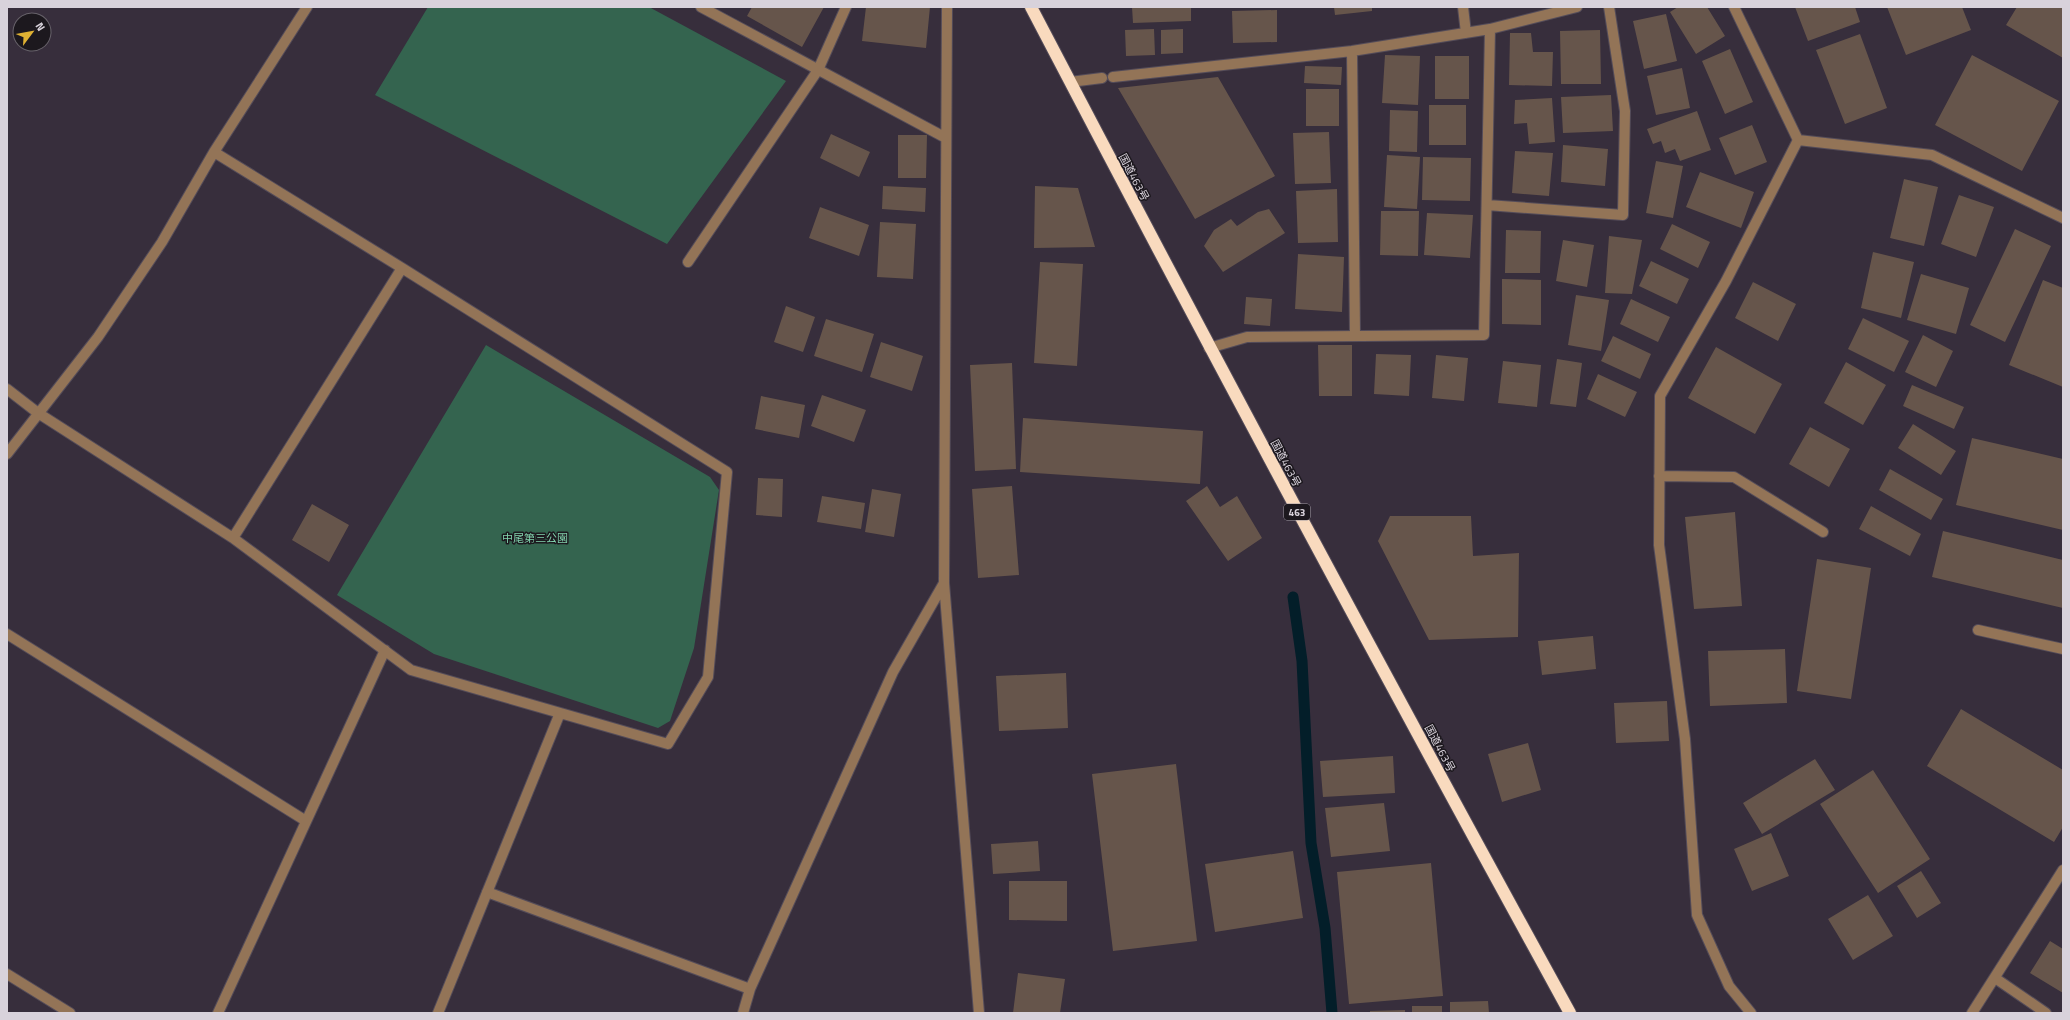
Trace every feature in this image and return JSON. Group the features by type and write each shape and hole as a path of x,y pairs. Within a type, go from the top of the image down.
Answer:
{"highway":[{"name":"国道463号","path":"1031,7 1209,348 1430,758 1570,1013"}],"street":[{"path":"7,454 98,337 162,242 214,152 307,7"},
{"path":"701,7 946,138"},
{"path":"688,262 818,70 846,7"},
{"path":"946,7 944,583 980,1013"},
{"path":"1463,7 1466,33"},
{"path":"1114,77 1352,50 1466,33 1490,29 1577,7"},
{"path":"1487,206 1623,215 1625,111 1609,7"},
{"path":"1734,7 1798,140"},
{"path":"1209,348 1247,337 1484,335 1490,29"},
{"path":"1352,50 1355,336"},
{"path":"1070,82 1102,78"},
{"path":"1798,140 1932,155 2063,218"},
{"path":"1751,1013 1729,986 1697,915 1685,739 1659,545 1660,396 1726,281 1798,140"},
{"path":"7,389 38,413 233,538 411,670 668,744 708,677 727,472 214,152"},
{"path":"233,538 402,268"},
{"path":"1659,476 1734,478 1823,532"},
{"path":"743,1013 750,989 893,672 944,583"},
{"path":"1978,630 2063,649"},
{"path":"7,634 306,821"},
{"path":"218,1013 385,650"},
{"path":"438,1013 560,713"},
{"path":"1972,1013 2063,870"},
{"path":"487,892 750,989"},
{"path":"7,974 70,1013"},
{"path":"1995,978 2046,1013"}],"green space":[{"path":"428,7 649,7 786,81 667,244 375,95"},
{"name":"中尾第三公園","path":"486,345 710,477 719,490 694,648 670,721 658,728 434,654 337,595"}],"building":[{"path":"752,7 824,7 802,47 747,16"},
{"path":"866,7 930,7 926,48 862,41"},
{"path":"1132,7 1191,7 1191,21 1133,23"},
{"path":"1334,7 1372,7 1372,11 1335,15"},
{"path":"1678,7 1707,7 1725,36 1696,54 1670,12"},
{"path":"1795,7 1855,7 1860,22 1808,41"},
{"path":"1887,7 1962,7 1971,30 1906,55"},
{"path":"2017,7 2063,7 2063,58 2006,25"},
{"path":"1277,10 1277,42 1233,43 1232,11"},
{"path":"1666,14 1677,61 1644,69 1633,21"},
{"path":"1154,29 1155,55 1126,56 1125,30"},
{"path":"1183,29 1183,53 1161,54 1161,30"},
{"path":"1600,30 1601,84 1561,84 1560,31"},
{"path":"1510,33 1531,33 1533,52 1553,52 1552,86 1509,85"},
{"path":"1860,34 1887,108 1845,124 1816,50"},
{"path":"1730,49 1753,102 1725,114 1702,61"},
{"path":"1385,55 1420,56 1418,105 1382,103"},
{"path":"1972,55 2059,101 2022,171 1935,125"},
{"path":"1435,56 1469,56 1469,99 1435,99"},
{"path":"1305,66 1342,67 1341,85 1304,83"},
{"path":"1682,68 1690,108 1656,115 1647,76"},
{"path":"1218,77 1275,176 1195,219 1118,88"},
{"path":"1306,89 1339,89 1339,126 1306,126"},
{"path":"1611,95 1613,131 1563,133 1561,97"},
{"path":"1552,98 1555,142 1529,144 1527,123 1514,124 1515,100"},
{"path":"1429,105 1466,105 1466,145 1429,145"},
{"path":"1390,110 1418,111 1417,152 1389,151"},
{"path":"1697,111 1711,150 1680,161 1675,149 1665,153 1661,141 1653,144 1647,129"},
{"path":"1752,125 1767,162 1735,175 1719,138"},
{"path":"1329,132 1331,183 1295,184 1293,133"},
{"path":"831,134 870,152 859,177 820,158"},
{"path":"898,135 927,135 926,178 898,178"},
{"path":"1563,145 1608,149 1605,186 1561,182"},
{"path":"1515,151 1553,153 1549,196 1512,193"},
{"path":"1387,155 1420,157 1417,209 1384,207"},
{"path":"1423,157 1471,158 1470,201 1422,200"},
{"path":"1656,161 1683,166 1673,218 1646,213"},
{"path":"1700,172 1754,192 1741,228 1686,207"},
{"path":"1904,179 1938,187 1924,246 1890,238"},
{"path":"883,186 926,188 925,212 882,209"},
{"path":"1035,186 1078,188 1095,247 1034,248"},
{"path":"1337,189 1338,242 1298,243 1296,191"},
{"path":"1959,195 1994,207 1976,257 1941,244"},
{"path":"820,207 869,225 859,256 809,238"},
{"path":"1269,209 1285,233 1223,272 1204,246 1214,230 1231,219 1237,226 1258,212"},
{"path":"1381,211 1419,211 1418,256 1380,255"},
{"path":"1427,213 1473,215 1470,258 1424,255"},
{"path":"880,222 916,224 913,279 877,277"},
{"path":"1672,224 1710,242 1698,268 1660,249"},
{"path":"2015,229 2051,246 2005,342 1970,325"},
{"path":"1506,230 1541,231 1540,273 1505,273"},
{"path":"1609,236 1642,240 1632,294 1605,293"},
{"path":"1563,240 1594,245 1587,287 1556,281"},
{"path":"1873,252 1914,262 1901,318 1861,308"},
{"path":"1298,254 1344,257 1342,312 1295,309"},
{"path":"1651,261 1689,279 1677,304 1639,286"},
{"path":"1040,262 1083,264 1077,366 1034,363"},
{"path":"1921,274 1969,288 1956,334 1907,320"},
{"path":"1502,279 1541,280 1541,325 1502,324"},
{"path":"2043,280 2063,288 2063,387 2009,365"},
{"path":"1753,282 1796,304 1778,341 1735,318"},
{"path":"1576,295 1609,300 1601,351 1568,345"},
{"path":"1246,297 1272,299 1270,326 1244,324"},
{"path":"1631,299 1670,317 1658,342 1620,324"},
{"path":"786,306 815,317 803,352 774,342"},
{"path":"1863,318 1909,341 1894,372 1848,349"},
{"path":"826,319 874,334 862,372 814,356"},
{"path":"1923,335 1953,351 1936,387 1905,372"},
{"path":"1613,336 1651,354 1640,379 1601,361"},
{"path":"881,342 923,356 912,391 870,377"},
{"path":"1318,345 1352,345 1352,396 1319,396"},
{"path":"1716,347 1782,384 1755,434 1688,398"},
{"path":"1376,354 1411,355 1409,396 1374,394"},
{"path":"1436,355 1468,358 1464,401 1432,398"},
{"path":"1557,359 1582,363 1576,407 1550,404"},
{"path":"1503,361 1541,365 1537,407 1498,403"},
{"path":"1846,362 1886,385 1863,425 1824,403"},
{"path":"1012,363 1016,469 975,471 970,365"},
{"path":"1598,374 1637,392 1625,417 1587,399"},
{"path":"1912,385 1964,407 1954,429 1903,406"},
{"path":"822,395 866,410 854,442 811,426"},
{"path":"761,396 805,405 799,438 755,429"},
{"path":"1023,418 1203,431 1200,484 1020,472"},
{"path":"1913,424 1956,451 1941,475 1898,448"},
{"path":"1810,427 1850,449 1829,487 1789,464"},
{"path":"1972,438 2063,459 2063,530 1956,505"},
{"path":"1890,469 1943,499 1931,520 1879,490"},
{"path":"758,478 783,479 782,517 756,515"},
{"path":"1012,486 1019,575 978,578 972,489"},
{"path":"1207,486 1220,507 1237,496 1262,538 1228,561 1186,501"},
{"path":"872,489 901,494 894,537 865,532"},
{"path":"822,496 865,503 861,529 817,522"},
{"path":"312,504 349,525 329,562 292,540"},
{"path":"1871,506 1921,534 1910,556 1859,529"},
{"path":"1735,512 1742,606 1694,609 1685,517"},
{"path":"1390,516 1471,516 1473,556 1519,553 1518,637 1429,640 1378,541"},
{"path":"1943,531 2063,560 2063,608 1932,577"},
{"path":"1817,559 1871,568 1851,699 1797,691"},
{"path":"1593,636 1596,669 1542,675 1538,641"},
{"path":"1785,649 1787,703 1710,706 1708,651"},
{"path":"1066,673 1068,728 999,731 996,676"},
{"path":"1667,701 1669,741 1616,743 1614,703"},
{"path":"1961,709 2063,770 2063,827 2054,842 1927,766"},
{"path":"1528,743 1541,790 1502,802 1488,754"},
{"path":"1393,756 1395,793 1323,797 1320,761"},
{"path":"1815,759 1835,790 1762,834 1743,803"},
{"path":"1176,764 1197,941 1113,951 1092,774"},
{"path":"1873,770 1930,859 1878,893 1820,804"},
{"path":"1384,803 1390,851 1331,857 1325,808"},
{"path":"1771,833 1789,876 1752,891 1734,849"},
{"path":"1038,841 1040,871 993,874 991,844"},
{"path":"1293,851 1303,918 1215,932 1205,864"},
{"path":"1431,863 1443,996 1349,1004 1337,872"},
{"path":"1921,871 1941,903 1917,918 1897,886"},
{"path":"1009,881 1067,881 1067,921 1009,920"},
{"path":"1868,895 1893,936 1853,960 1828,919"},
{"path":"2050,941 2063,949 2063,993 2030,973"},
{"path":"1018,973 1065,979 1060,1013 1013,1013"},
{"path":"1488,1001 1489,1013 1450,1013 1450,1002"},
{"path":"1412,1006 1442,1006 1442,1013 1412,1013"},
{"path":"1405,1010 1405,1013 1370,1013 1370,1011"}],"waterway":[{"path":"1293,597 1302,661 1311,843 1325,928 1332,1013"}]}
